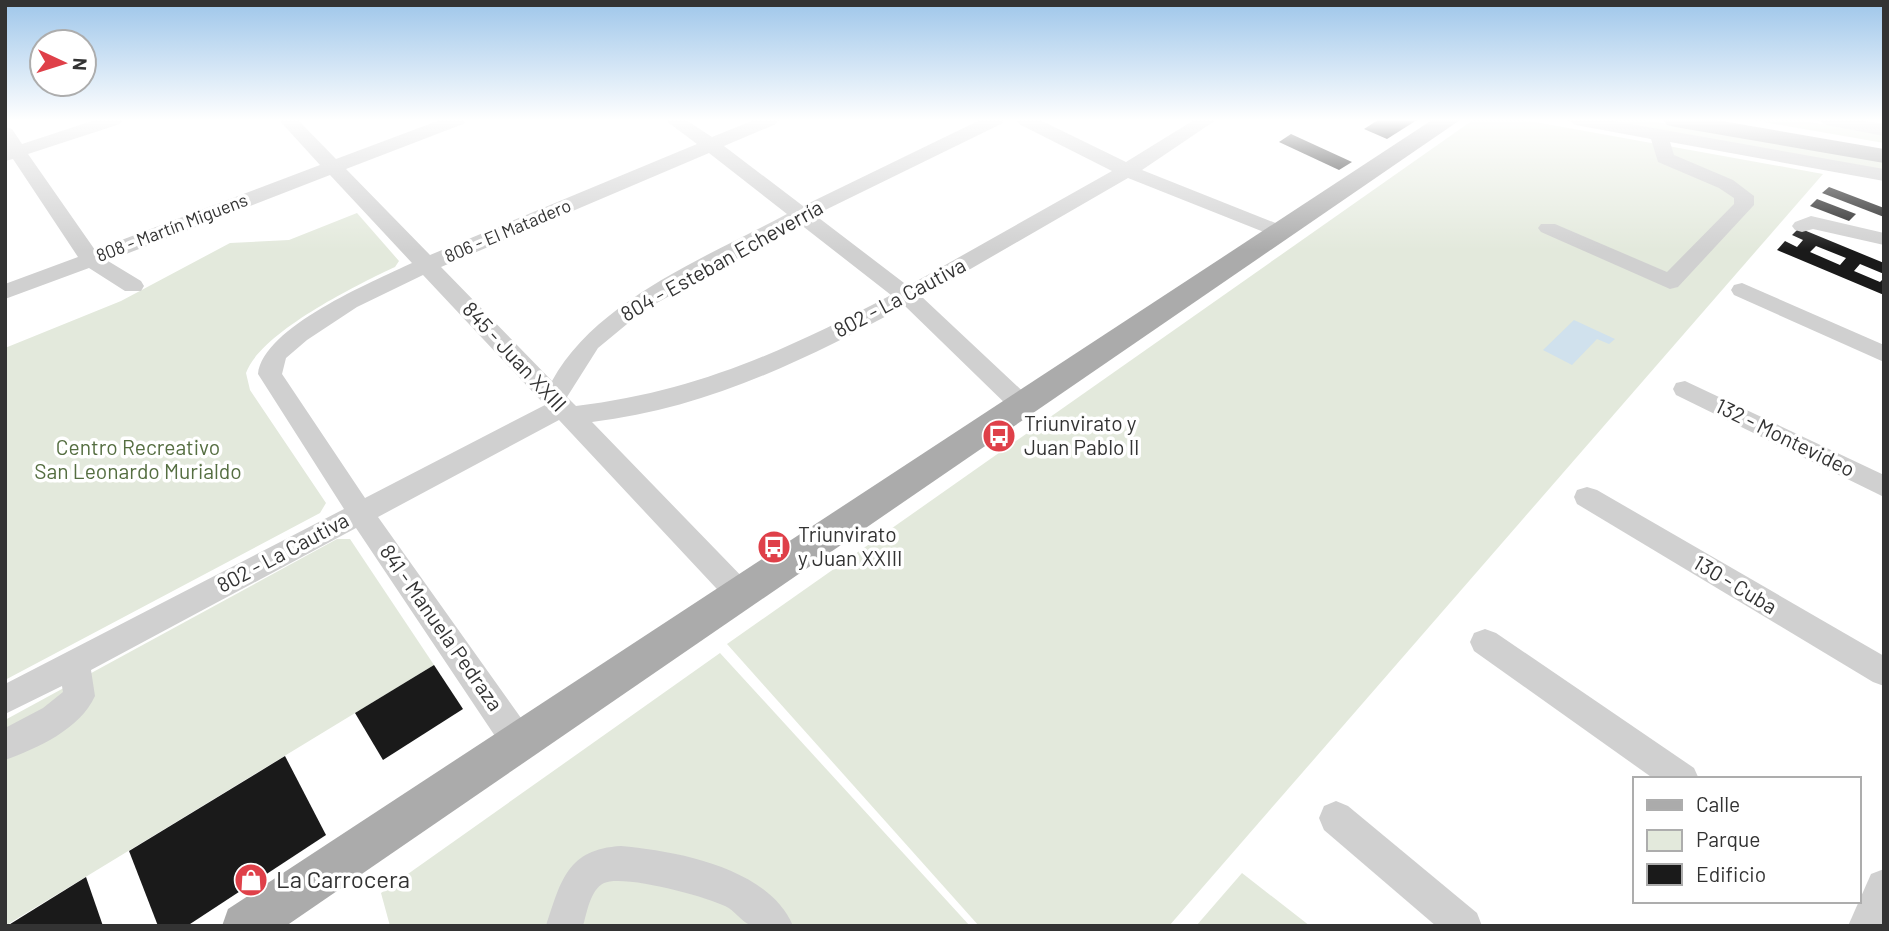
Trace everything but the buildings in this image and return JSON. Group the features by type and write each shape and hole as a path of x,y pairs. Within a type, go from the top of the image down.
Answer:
{"main road":[{"path":"245,926 1383,163"}],"street":[{"path":"19,163 90,260 133,286"},
{"name":"845 - Juan XXIII","path":"329,163 428,264 740,594"},
{"name":"808 - Martín Miguens","path":"5,292 345,163"},
{"name":"806 - El Matadero","path":"270,374 271,364 277,353 307,329 349,302 428,264 667,163"},
{"path":"735,163 907,296 1023,406"},
{"name":"804 - Esteban Echeverría","path":"562,408 580,355 636,305 802,214 906,163"},
{"path":"1111,163 1281,232"},
{"name":"802 - La Cautiva","path":"5,700 562,408 649,406 712,387 808,346 907,296 1141,163"},
{"path":"1548,228 1670,282 1744,205 1744,196 1735,188 1674,163"},
{"path":"1832,163 1884,175"},
{"path":"1857,233 1856,221 1866,212"},
{"path":"1802,226 1811,222 1884,239"},
{"path":"1742,290 1884,354"},
{"name":"841 - Manuela Pedraza","path":"270,374 360,512 519,743"},
{"name":"132 - Montevideo","path":"1685,389 1884,487"},
{"name":"130 - Cuba","path":"1587,497 1884,672"},
{"path":"1485,642 1679,777"},
{"path":"5,745 59,716 71,706 79,696 75,663"},
{"path":"1336,818 1464,926"},
{"path":"564,926 580,882 593,869 607,863 645,866 733,890 757,905 775,926"}],"green space":[{"path":"1411,163 1765,163 1823,174 1169,926 979,926 727,644"},
{"path":"1842,163 1884,163 1884,171"},
{"name":"Centro Recreativo San Leonardo Murialdo","path":"357,213 399,261 395,267 334,298 289,327 255,358 246,373 250,390 326,503 320,513 5,680 5,348 121,301 230,243 289,240"},
{"path":"337,539 350,539 434,665 5,926 5,720"},
{"path":"720,653 970,926 390,926 381,893"},
{"path":"1242,873 1310,926 1196,926"}],"water":[{"path":"1574,320 1615,339 1609,344 1597,339 1572,365 1543,350"}],"place":[{"name":"Triunvirato y Juan Pablo II","path":"999,436"},
{"name":"Triunvirato y Juan XXIII","path":"774,547"},
{"name":"La Carrocera","path":"251,880"}]}
